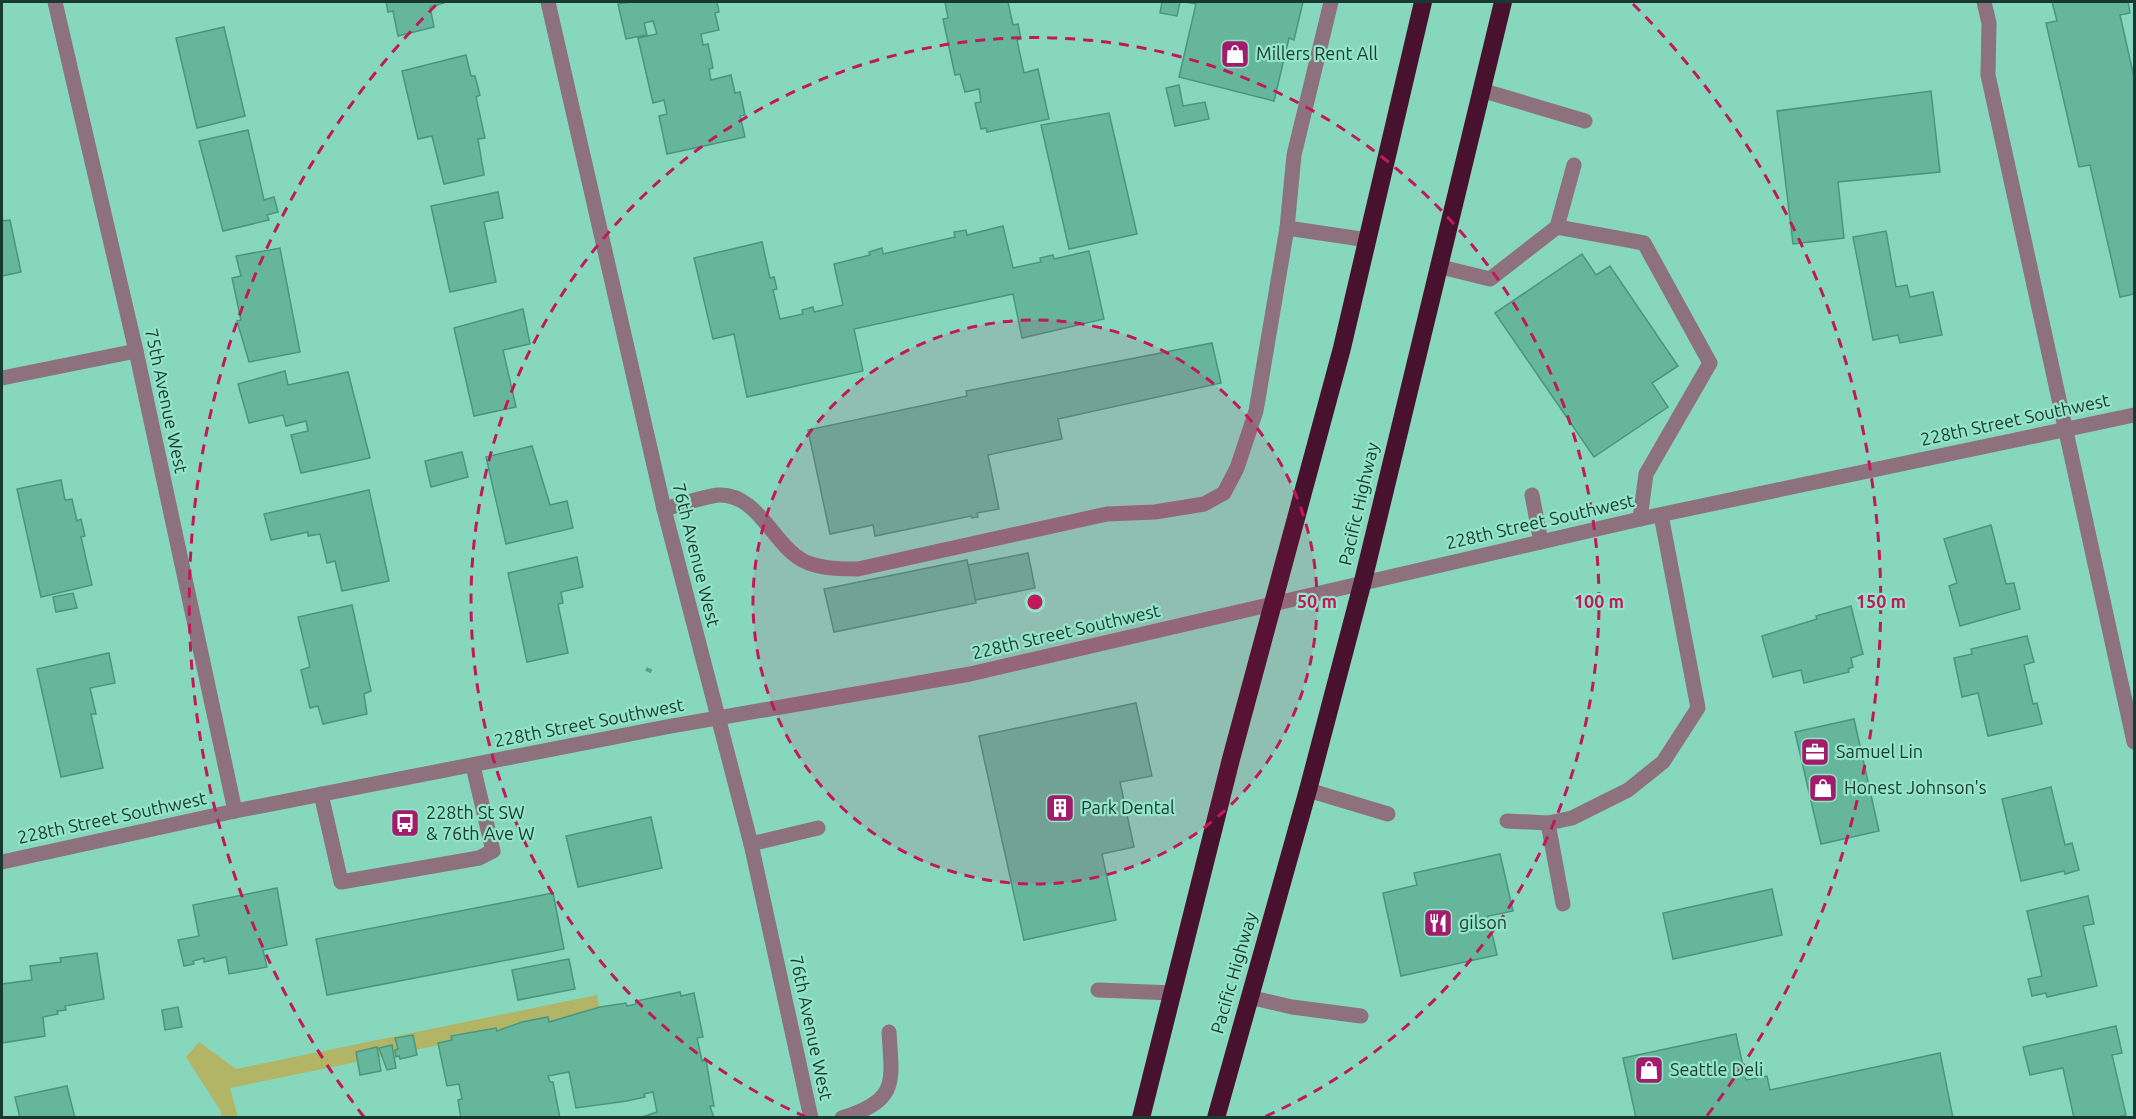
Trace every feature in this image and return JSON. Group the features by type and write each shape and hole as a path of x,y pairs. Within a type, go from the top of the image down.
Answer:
{"highway":[{"path":"1141,1118 1231,759 1342,348 1423,2"},
{"name":"Pacific Highway","path":"1216,1118 1308,790 1363,581 1409,384 1441,267 1503,2"}],"street":[{"name":"75th Avenue West","path":"55,2 136,351 236,811"},
{"name":"76th Avenue West","path":"548,2 664,509 750,844 811,1118"},
{"path":"664,509 719,495 741,500 772,529 796,557 833,570 858,569 1107,514 1155,512 1204,504 1224,493 1237,468 1256,411 1287,228 1294,155 1331,2"},
{"path":"1984,2 1989,23 1988,75 2068,430 2134,742"},
{"path":"1481,90 1585,121"},
{"path":"1441,267 1490,279 1557,227 1574,165"},
{"path":"1557,227 1644,243 1710,363 1646,474 1640,519"},
{"path":"1287,228 1368,240"},
{"path":"2,378 136,351"},
{"name":"228th Street Southwest","path":"2,862 321,794 718,718 970,674 1363,581 1640,519 2134,415"},
{"path":"1532,495 1541,542"},
{"path":"1508,821 1548,823 1572,818 1628,790 1663,762 1698,708 1661,515"},
{"path":"321,794 341,882 479,858 493,851 473,766"},
{"path":"1308,790 1388,814"},
{"path":"1548,823 1563,904"},
{"path":"750,844 818,828"},
{"path":"1098,990 1173,993"},
{"path":"1249,997 1292,1007 1361,1016"},
{"path":"842,1118 881,1099 892,1083 889,1032"}],"path":[{"path":"646,669 653,672"}],"green space":[{"path":"597,995 600,1012 230,1088 238,1117 222,1117 220,1110 186,1057 199,1042 236,1069"}],"building":[{"path":"386,2 444,3 430,7 434,27 398,36 393,11 388,12"},
{"path":"717,2 719,12 715,13 719,30 701,34 703,45 708,44 713,68 709,69 711,80 731,75 735,93 740,92 745,115 740,116 745,137 667,154 659,116 667,114 664,100 653,103 638,38 657,34 653,21 644,23 647,35 626,39 618,4"},
{"path":"945,2 1008,2 1013,25 1018,24 1021,39 1017,40 1024,73 1038,69 1049,119 987,132 986,128 981,129 975,103 981,102 979,89 965,92 960,74 955,75 943,19 948,18"},
{"path":"1162,2 1180,2 1177,16 1160,13"},
{"name":"Millers Rent All","path":"1185,2 1303,2 1294,40 1289,38 1274,101 1179,77 1196,4"},
{"path":"2052,2 2128,2 2130,13 2120,15 2134,77 2134,294 2120,297 2090,165 2079,167 2046,23 2057,21"},
{"path":"224,27 245,116 197,128 176,38"},
{"path":"466,55 471,76 475,76 480,95 476,97 485,138 478,139 484,175 444,184 432,136 418,139 402,71"},
{"path":"1179,85 1183,106 1205,102 1209,119 1175,126 1166,88"},
{"path":"1931,91 1940,172 1838,182 1844,238 1793,244 1777,111"},
{"path":"1109,113 1137,234 1069,249 1041,125"},
{"path":"248,130 264,200 274,197 278,212 267,215 269,220 223,231 199,141"},
{"path":"498,192 503,218 484,222 496,282 450,292 431,206"},
{"path":"10,220 21,272 2,276 2,221"},
{"path":"1003,226 1013,268 1041,262 1040,258 1053,255 1054,259 1089,251 1104,319 1022,338 1013,294 854,329 863,371 747,397 734,334 713,339 694,258 762,242 770,278 774,277 777,289 773,290 780,319 803,314 802,310 813,307 814,312 843,305 834,264 870,255 869,252 882,248 883,254 955,237 954,232 966,230 967,235"},
{"path":"1886,231 1896,287 1907,285 1910,297 1933,292 1942,335 1900,343 1898,335 1873,340 1853,237"},
{"path":"280,248 300,352 249,362 237,321 241,320 232,278 241,276 236,256"},
{"path":"1582,254 1596,275 1610,266 1678,366 1652,383 1668,407 1594,457 1495,313"},
{"path":"523,309 530,344 503,350 516,407 474,416 454,328"},
{"path":"1212,343 1221,383 1058,419 1062,439 988,455 999,509 977,513 978,517 972,518 971,516 875,536 873,525 830,534 808,430 967,396 966,391"},
{"path":"285,371 288,385 348,372 370,458 301,473 291,435 308,431 306,421 286,426 283,415 249,423 238,384"},
{"path":"532,446 550,505 567,501 573,528 506,544 486,457"},
{"path":"462,452 468,477 431,487 425,461"},
{"path":"61,480 65,500 72,499 77,521 81,519 85,536 81,537 92,585 41,597 17,489"},
{"path":"369,490 389,581 342,591 335,561 327,563 320,534 308,536 308,532 271,540 264,514"},
{"path":"1991,525 2006,584 2014,583 2020,609 1960,626 1949,586 1957,583 1944,539"},
{"path":"1028,553 1035,588 975,600 968,565"},
{"path":"577,557 583,587 561,592 563,603 558,604 568,653 527,662 508,573"},
{"path":"967,560 976,603 834,632 824,589"},
{"path":"73,593 77,608 56,612 53,597"},
{"path":"352,605 371,691 364,694 367,714 323,724 318,706 310,708 301,670 310,667 298,617"},
{"path":"1851,606 1863,654 1851,658 1853,667 1848,669 1849,672 1804,683 1801,670 1773,677 1762,636"},
{"path":"2027,636 2034,662 2024,665 2033,704 2037,703 2042,724 1988,736 1978,693 1962,697 1954,658 1972,654 1971,649"},
{"path":"109,653 115,683 90,688 96,714 91,714 103,768 61,777 37,669"},
{"name":"Park Dental","path":"1136,703 1152,776 1120,782 1134,847 1102,854 1116,920 1024,940 979,736"},
{"path":"1854,719 1879,831 1821,844 1795,732"},
{"path":"2051,787 2065,845 2072,843 2079,870 2065,874 2064,871 2021,881 2002,799"},
{"path":"651,817 662,868 578,887 566,836"},
{"path":"1500,854 1513,911 1488,916 1497,955 1401,976 1383,893 1417,885 1414,873"},
{"path":"277,888 287,945 263,950 267,967 229,974 226,957 204,962 204,958 193,961 194,964 184,966 178,940 199,936 193,905"},
{"path":"1772,889 1782,935 1673,959 1663,913"},
{"path":"553,893 564,949 327,995 316,939"},
{"path":"2088,896 2094,924 2083,926 2097,986 2047,997 2046,993 2032,996 2028,979 2042,976 2027,911"},
{"path":"97,953 104,999 65,1006 66,1010 57,1011 58,1014 43,1017 45,1036 2,1043 2,984 32,980 30,966 61,962 60,958"},
{"path":"569,959 575,989 518,1000 512,970"},
{"path":"680,992 681,996 694,993 703,1037 697,1038 702,1061 706,1060 714,1106 710,1106 714,1118 639,1118 657,1112 653,1092 644,1094 645,1097 627,1101 576,1108 569,1072 548,1076 550,1082 553,1082 560,1118 461,1118 458,1100 462,1099 459,1084 447,1086 438,1043 452,1040 451,1036 496,1028 497,1031 522,1022 548,1017 549,1022 600,1007 626,1003 627,1006 636,1004 636,1001"},
{"path":"178,1007 182,1027 165,1030 162,1010"},
{"path":"2116,1026 2122,1053 2112,1055 2126,1115 2113,1118 2074,1118 2063,1068 2030,1075 2023,1047"},
{"path":"1736,1034 1746,1080 1767,1076 1770,1090 1940,1053 1953,1118 1636,1118 1623,1058"},
{"path":"413,1035 417,1055 400,1059 399,1056 396,1057 395,1050 398,1049 395,1038"},
{"path":"392,1045 396,1068 387,1070 379,1048"},
{"path":"377,1047 381,1071 360,1075 356,1052"},
{"path":"67,1086 75,1118 20,1118 15,1097"}],"place":[{"name":"Millers Rent All","path":"1235,54"},
{"name":"Samuel Lin","path":"1815,752"},
{"name":"Honest Johnson's","path":"1823,788"},
{"name":"Park Dental","path":"1060,808"},
{"name":"228th St SW & 76th Ave W","path":"405,823"},
{"name":"gilson","path":"1438,923"},
{"name":"Seattle Deli","path":"1649,1070"}]}
